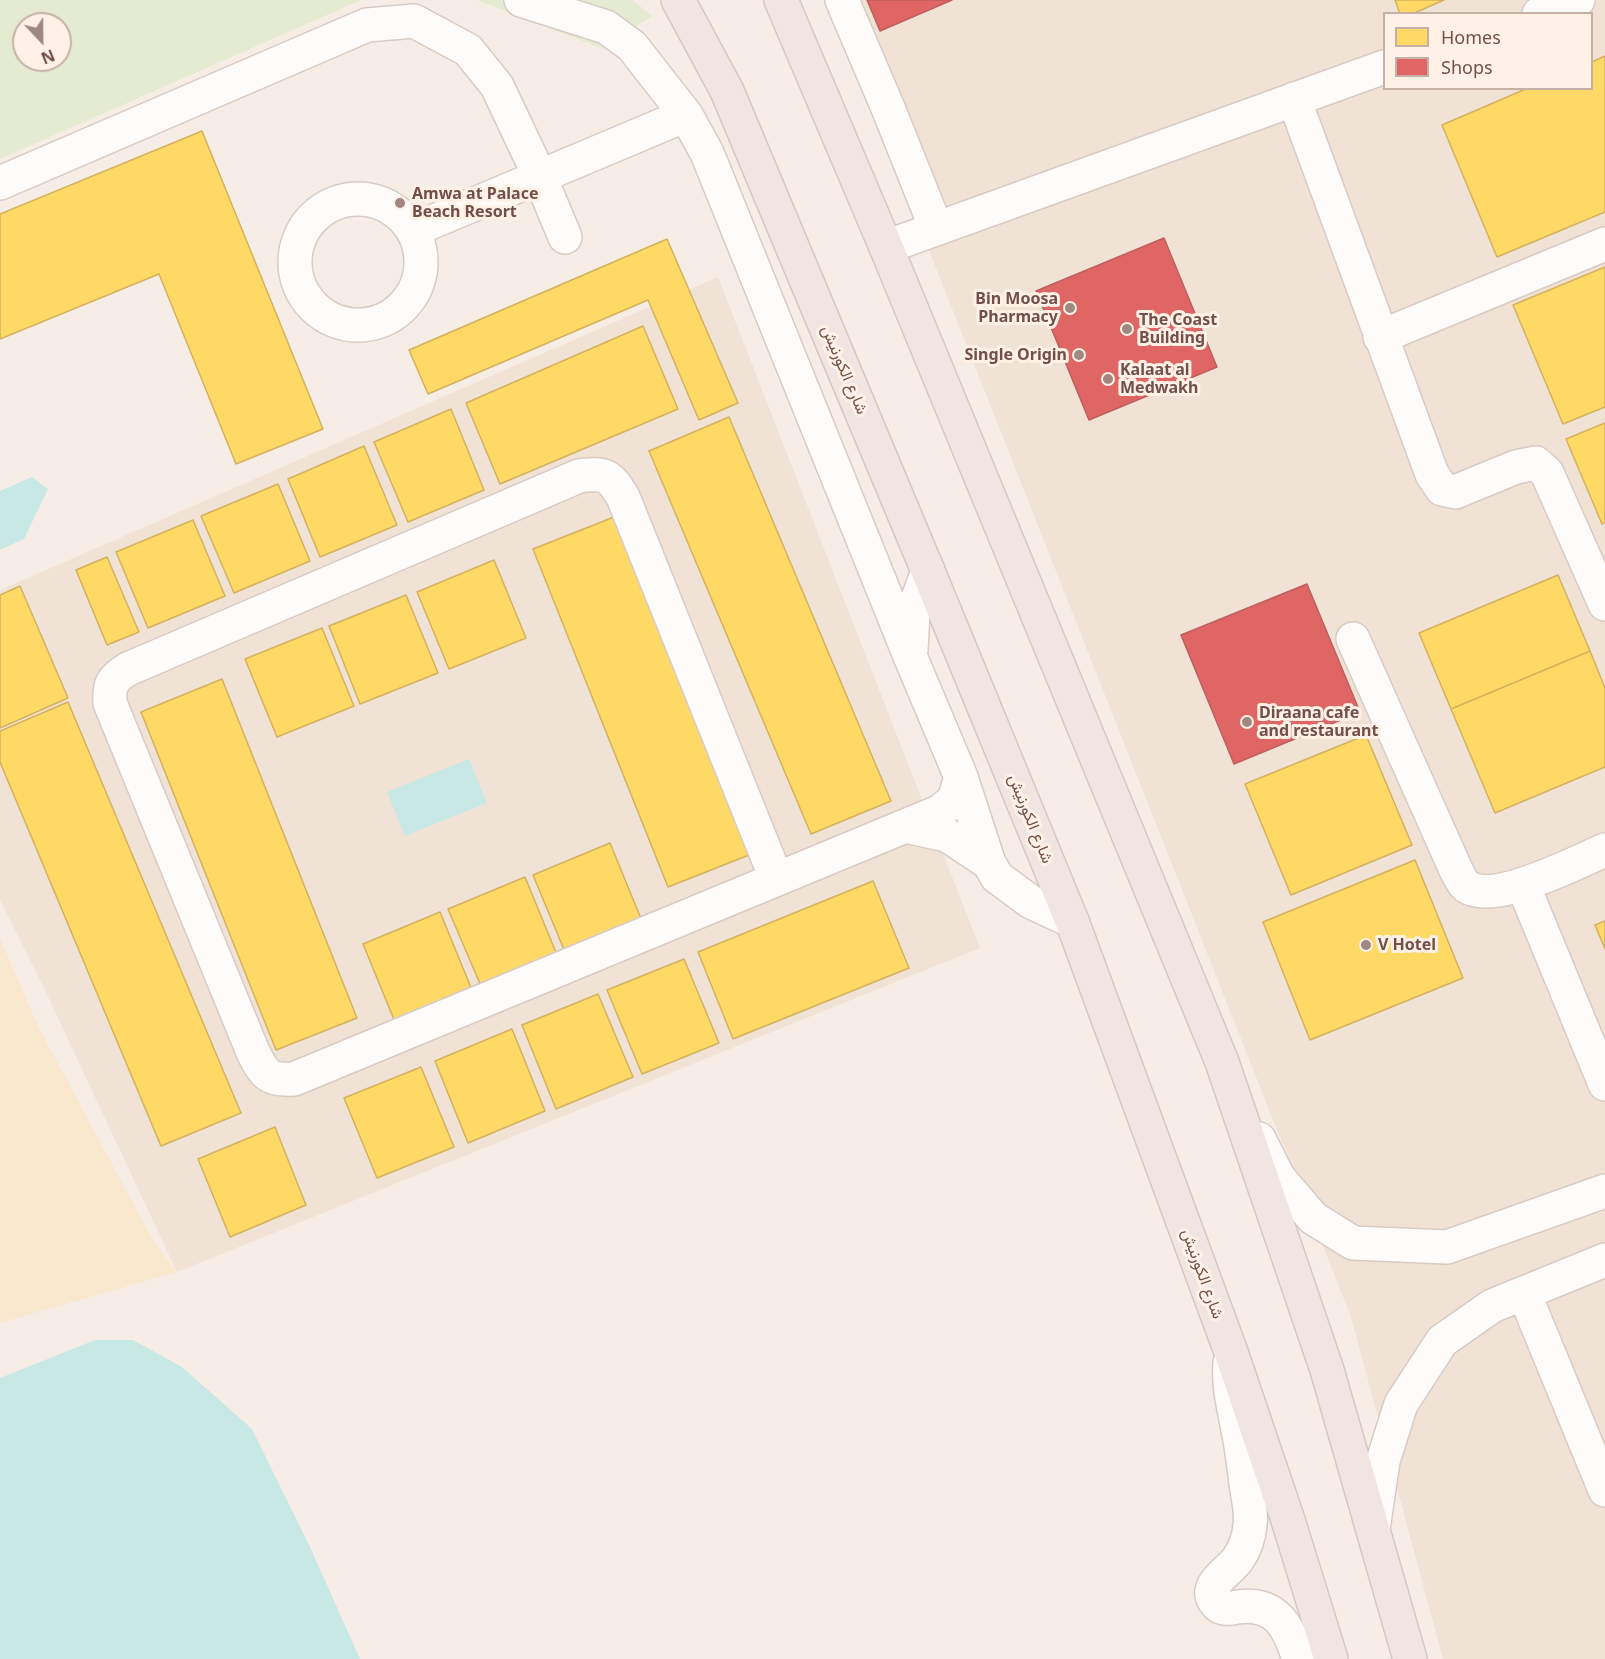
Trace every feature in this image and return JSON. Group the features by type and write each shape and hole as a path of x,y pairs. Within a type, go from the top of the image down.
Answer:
{"highway":[{"name":"شارع الكورنيش","path":"678,0 727,92 1072,921 1231,1352 1288,1520 1331,1659"},
{"path":"781,0 1222,1062 1327,1370 1410,1659"}],"street":[{"path":"521,0 606,27 632,46 686,115 707,153 961,777 989,863 997,877 1031,902 1072,921"},
{"path":"842,0 936,228"},
{"path":"1545,12 1578,0"},
{"path":"0,183 367,26 414,21 468,50 497,86 540,177 565,237"},
{"path":"885,247 1383,68"},
{"path":"1294,99 1432,474 1442,489 1455,492 1516,467 1536,463 1547,472 1605,604"},
{"path":"413,230 686,115"},
{"path":"1380,337 1605,244"},
{"path":"776,878 623,497 613,480 597,474 579,476 128,669 116,677 109,688 110,703 253,1052 264,1073 278,1081 294,1079 939,812 954,800 961,777"},
{"path":"910,656 913,612 928,571"},
{"path":"1353,639 1456,870 1467,886 1484,892 1497,892 1522,885 1605,850"},
{"path":"905,826 947,835 989,863"},
{"path":"1522,885 1605,1084"},
{"path":"1222,1062 1278,1177 1313,1218 1353,1244 1447,1247 1605,1191"},
{"path":"1373,1529 1383,1461 1401,1404 1442,1341 1492,1306 1605,1260"},
{"path":"1524,1293 1605,1490"},
{"path":"1231,1352 1230,1390 1238,1429 1250,1522 1244,1550 1237,1561 1214,1583 1213,1597 1222,1608 1250,1606 1273,1614 1290,1632 1299,1659"}],"shaded area":[{"path":"830,0 1605,0 1605,1659 1443,1659 1351,1317"},
{"path":"718,277 980,948 177,1272 42,984 0,900 0,590"}],"green space":[{"path":"0,0 361,0 0,159"},
{"path":"477,0 633,0 652,16 603,49"}],"sand":[{"path":"0,938 39,1028 154,1242 177,1272 0,1323"}],"water":[{"path":"32,477 48,489 24,539 0,550 0,491"},
{"path":"469,759 487,803 405,836 387,792"},
{"path":"95,1340 133,1340 182,1367 252,1429 310,1547 360,1659 0,1659 0,1378"}],"building: Homes":[{"path":"1395,0 1444,0 1417,12 1399,12"},
{"path":"1605,56 1605,212 1497,257 1442,125 1523,90 1593,90 1593,62"},
{"path":"202,131 323,429 236,464 159,274 0,339 0,214"},
{"path":"667,239 738,403 699,420 648,300 428,394 409,350"},
{"path":"1605,267 1605,407 1563,424 1513,305"},
{"path":"643,326 678,409 500,484 466,403"},
{"path":"451,409 484,490 408,522 374,442"},
{"path":"729,417 891,801 811,834 649,451"},
{"path":"1605,423 1605,523 1602,524 1566,439"},
{"path":"364,446 397,525 320,557 288,479"},
{"path":"278,484 310,561 234,593 201,516"},
{"path":"614,517 749,855 668,887 533,549"},
{"path":"193,520 225,596 148,628 116,552"},
{"path":"107,557 139,632 107,645 76,570"},
{"path":"494,560 526,638 449,669 417,592"},
{"path":"1558,575 1590,651 1451,709 1419,633"},
{"path":"20,586 68,698 0,728 0,595"},
{"path":"406,595 438,673 360,704 329,626"},
{"path":"322,628 354,706 277,737 245,659"},
{"path":"1590,651 1605,688 1605,767 1495,813 1451,709"},
{"path":"222,679 357,1018 276,1050 141,712"},
{"path":"68,702 241,1113 161,1146 0,762 0,731"},
{"path":"1366,735 1412,845 1291,895 1245,784"},
{"path":"610,843 642,921 565,952 533,875"},
{"path":"1415,860 1463,978 1310,1040 1263,922"},
{"path":"525,877 557,955 481,986 448,909"},
{"path":"873,881 909,968 733,1039 698,952"},
{"path":"440,912 472,990 395,1022 363,944"},
{"path":"1605,921 1605,949 1595,925"},
{"path":"684,959 719,1043 642,1074 607,990"},
{"path":"598,994 633,1077 556,1109 522,1025"},
{"path":"512,1029 545,1111 468,1143 435,1061"},
{"path":"421,1067 454,1147 377,1178 344,1098"},
{"path":"275,1127 306,1205 230,1237 198,1159"}],"building: Shops":[{"path":"867,0 952,0 880,31"},
{"name":"The Coast Building","path":"1164,238 1217,367 1089,420 1036,291"},
{"path":"1307,584 1360,712 1234,764 1181,635"}],"place":[{"name":"Amwa at Palace Beach Resort","path":"400,203"},
{"name":"Bin Moosa Pharmacy","path":"1070,308"},
{"name":"The Coast Building","path":"1127,329"},
{"name":"Single Origin","path":"1079,355"},
{"name":"Kalaat al Medwakh","path":"1108,379"},
{"name":"Diraana cafe and restaurant","path":"1247,722"},
{"name":"V Hotel","path":"1366,945"}]}
